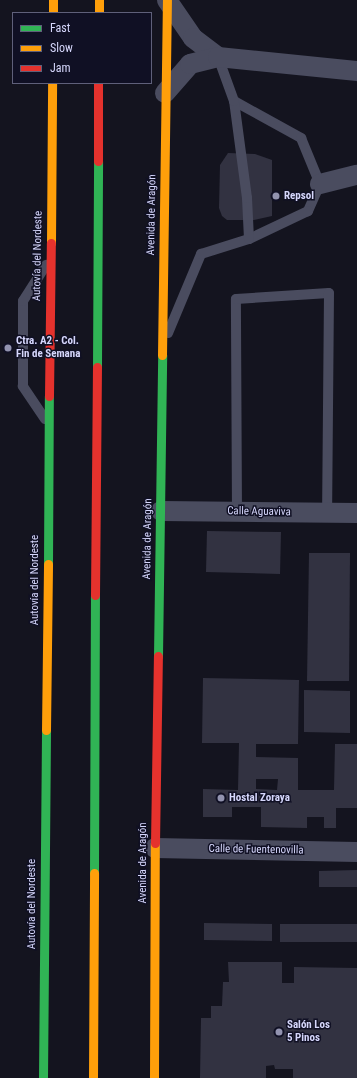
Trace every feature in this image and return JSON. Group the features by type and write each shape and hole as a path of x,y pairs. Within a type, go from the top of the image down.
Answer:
{"main road":[{"path":"53,0 53,12"},
{"path":"99,0 99,12"},
{"name":"Avenida de Aragón","path":"154,1078 155,848 161,511 167,0"},
{"name":"Autovía del Nordeste","path":"43,1078 52,84"},
{"path":"93,1078 98,84"}],"street":[{"path":"167,0 193,38 218,57"},
{"path":"165,93 190,64 218,57 357,71"},
{"path":"320,184 357,175"},
{"name":"Calle Aguaviva","path":"161,511 357,513"},
{"name":"Calle de Fuentenovilla","path":"155,848 357,852"}],"lane":[{"path":"218,57 234,100 247,198 249,239"},
{"path":"162,348 201,254 249,239 308,211 320,184 301,138 234,100"},
{"path":"48,424 23,386 23,301 50,260"},
{"path":"237,512 236,299 329,293 327,513"}],"building":[{"path":"228,153 255,154 272,160 272,216 254,220 227,220 222,216 219,208 220,165"},
{"path":"207,531 281,532 280,574 206,572"},
{"path":"309,553 350,553 349,681 307,681"},
{"path":"203,678 299,680 298,744 256,744 256,757 298,758 298,790 334,790 335,744 357,744 357,808 336,808 336,828 324,828 324,817 307,817 307,828 261,827 261,807 232,807 232,817 203,817 203,789 238,790 239,743 202,743","holes":["256,779 278,779 277,790 256,789"]},
{"path":"304,690 350,691 350,733 304,732"},
{"path":"357,870 357,887 319,887 319,871"},
{"path":"204,923 272,924 272,941 204,940"},
{"path":"280,924 357,924 357,942 280,942"},
{"name":"Salón Los 5 Pinos","path":"228,962 282,962 282,983 294,983 294,967 357,968 357,1078 293,1078 293,1069 275,1069 274,1065 266,1066 266,1078 200,1078 201,1018 211,1018 211,1006 222,1006 223,982 229,982"}],"traffic: fast":[{"path":"97,367 98,161"},
{"path":"158,656 162,355"},
{"path":"48,564 49,396"},
{"path":"94,873 95,595"},
{"path":"43,1078 46,730"}],"traffic: slow":[{"path":"53,0 53,12"},
{"path":"99,0 99,12"},
{"path":"162,355 167,0"},
{"path":"51,243 52,84"},
{"path":"46,730 48,564"},
{"path":"154,1078 155,843"},
{"path":"93,1078 94,873"}],"traffic: jam":[{"path":"98,84 98,161"},
{"path":"49,396 51,243"},
{"path":"95,595 97,367"},
{"path":"155,843 158,656"}],"place":[{"name":"Repsol","path":"276,196"},
{"name":"Ctra. A2 - Col. Fin de Semana","path":"8,348"},
{"name":"Hostal Zoraya","path":"221,798"},
{"name":"Salón Los 5 Pinos","path":"279,1032"}]}
